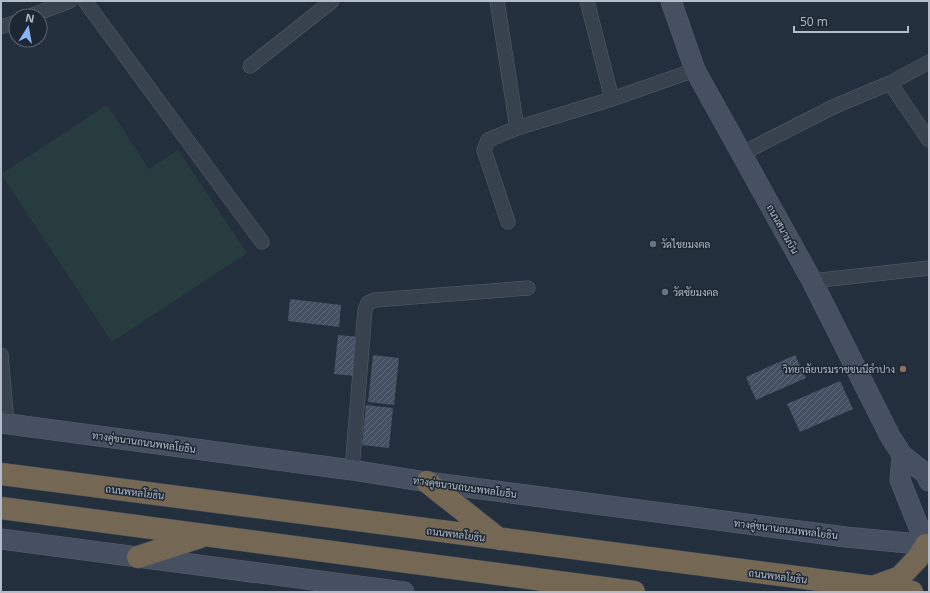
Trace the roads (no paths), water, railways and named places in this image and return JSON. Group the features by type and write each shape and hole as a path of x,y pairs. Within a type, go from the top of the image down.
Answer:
{"highway":[{"name":"ถนนพหลโยธิน","path":"1,474 912,592"},
{"path":"427,482 499,539"},
{"path":"1,508 634,592"},
{"path":"138,557 207,535"},
{"path":"872,587 900,577 928,546"}],"main road":[{"name":"ถนนสนามบิน","path":"671,1 695,70 812,281 890,436 902,455 926,474 929,481"},
{"name":"ทางคู่ขนานถนนพหลโยธิน","path":"4,423 352,470 427,482 846,537 928,546"},
{"path":"902,455 900,480 928,546"},
{"path":"1,539 404,592"}],"street":[{"path":"48,9 70,1"},
{"path":"85,1 262,242"},
{"path":"250,66 332,1"},
{"path":"497,1 517,128"},
{"path":"587,1 612,99"},
{"path":"741,154 833,107 890,83 929,62"},
{"path":"508,222 484,150 488,140 517,128 612,99 695,70"},
{"path":"890,83 929,140"},
{"path":"812,281 929,268"},
{"path":"352,470 365,310 368,303 375,300 528,288"},
{"path":"1,355 4,423"}],"place":[{"name":"วัดไชยมงคล","path":"653,244"},
{"name":"วัดชัยมงคล","path":"665,292"},
{"name":"วิทยาลัยบรมราชชนนีลำปาง","path":"903,369"}]}
